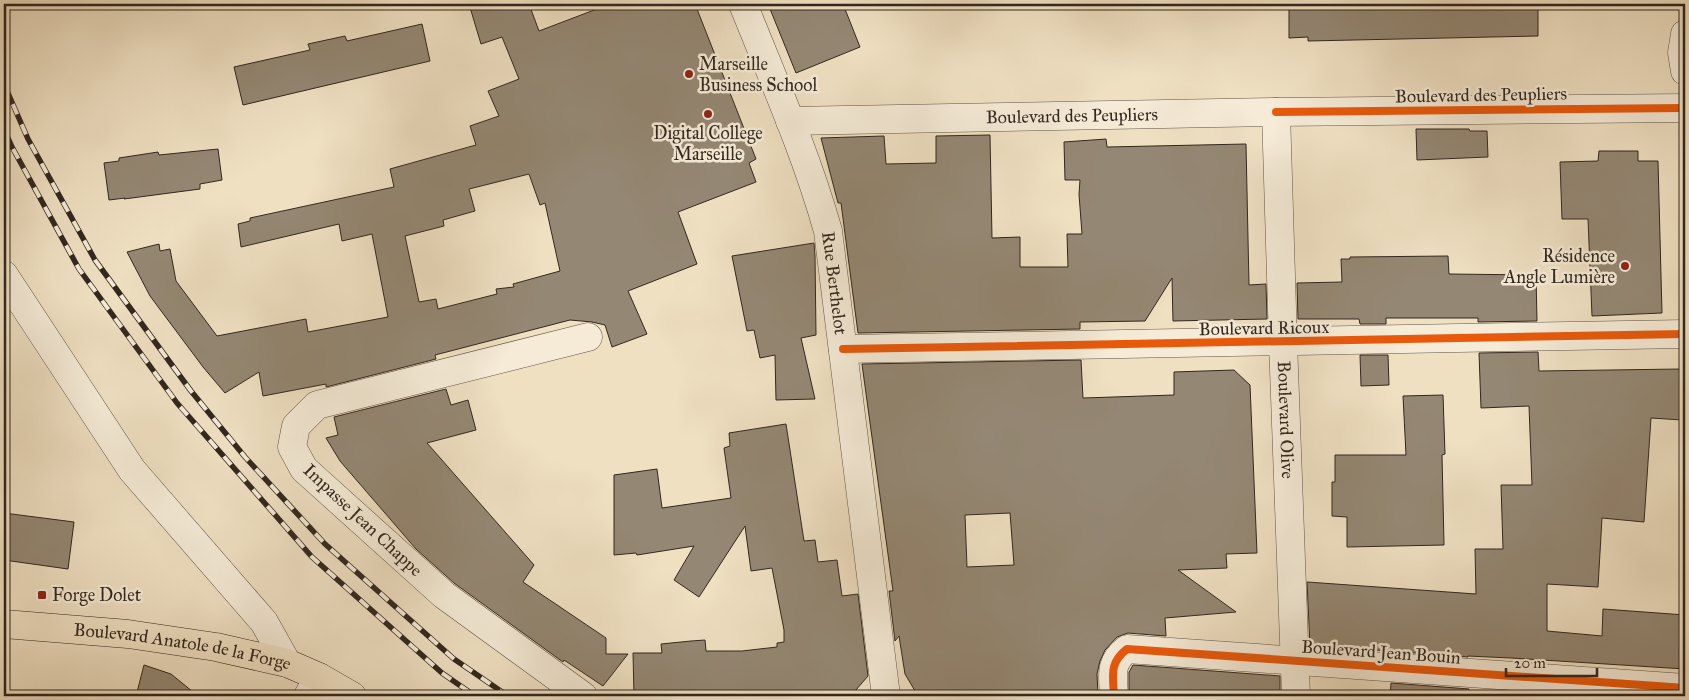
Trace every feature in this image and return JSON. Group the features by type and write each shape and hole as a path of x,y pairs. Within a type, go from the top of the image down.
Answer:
{"main road":[{"name":"Boulevard Anatole de la Forge","path":"4,624 128,634 216,647 287,663 313,687 352,696"}],"street":[{"name":"Rue Berthelot","path":"743,4 820,200 828,231 886,696"},
{"path":"1685,34 1682,53 1685,70"},
{"name":"Boulevard des Peupliers","path":"790,120 1685,108"},
{"name":"Boulevard Olive","path":"1276,112 1282,342 1296,696"},
{"path":"4,275 132,470 264,622 287,663"},
{"name":"Boulevard Ricoux","path":"843,349 1685,334"},
{"name":"Impasse Jean Chappe","path":"583,696 444,594 304,469 292,447 296,426 317,404 588,338"},
{"name":"Boulevard Jean Bouin","path":"1114,696 1114,665 1118,656 1127,649 1685,688"}],"building":[{"path":"469,4 529,4 539,31 610,4 695,4 756,159 749,163 756,182 678,212 697,264 628,291 647,334 612,347 605,325 570,320 435,355 436,359 326,387 326,384 263,396 259,372 225,393 203,367 150,296 127,252 159,244 160,251 170,249 176,281 217,336 306,319 308,332 388,317 372,234 342,241 339,224 241,247 238,224 250,221 250,218 394,187 390,169 476,145 470,126 499,116 488,91 519,79 502,37 481,44","holes":["529,174 540,205 545,203 560,271 513,284 514,287 496,289 497,294 438,309 436,299 419,302 405,236 444,226 443,220 475,211 469,189"]},
{"path":"768,4 843,4 860,47 796,73"},
{"path":"1289,4 1538,4 1538,36 1308,41 1308,37 1289,38"},
{"path":"422,24 430,61 243,105 234,67 310,50 308,44 345,36 347,41"},
{"path":"1416,129 1487,131 1488,157 1417,160"},
{"path":"990,135 992,238 1020,237 1020,267 1068,267 1067,234 1082,234 1079,194 1080,180 1065,180 1064,142 1106,139 1107,147 1246,144 1249,285 1266,284 1267,319 1173,321 1172,278 1145,321 1080,322 1080,329 858,333 841,203 838,203 821,138 884,136 886,164 936,163 936,136"},
{"path":"218,149 222,180 200,184 200,189 109,200 104,163 119,161 119,158 158,152 159,155"},
{"name":"Résidence Angle Lumière","path":"1599,151 1638,151 1638,161 1658,161 1662,313 1592,316 1588,219 1562,219 1560,162 1598,161"},
{"path":"814,243 816,335 801,338 815,399 776,400 775,355 760,358 754,330 747,331 732,256"},
{"path":"1448,256 1449,274 1536,275 1537,321 1478,322 1478,318 1386,318 1386,324 1360,324 1359,319 1298,319 1297,283 1342,282 1341,259 1350,259 1350,257"},
{"path":"1538,352 1539,371 1680,369 1682,420 1651,418 1644,522 1602,518 1598,587 1547,584 1547,631 1602,636 1603,609 1685,615 1685,669 1468,657 1310,645 1307,582 1476,594 1475,549 1503,549 1501,485 1532,485 1529,406 1481,408 1479,353"},
{"path":"1360,355 1388,355 1389,385 1361,386"},
{"path":"1081,360 1083,398 1174,395 1174,372 1234,370 1250,385 1257,553 1226,554 1227,568 1178,570 1236,612 1165,618 1166,636 1128,633 1117,637 1105,650 1100,661 1097,674 1098,696 918,696 905,674 899,636 895,641 889,591 893,591 862,364","holes":["1010,513 1014,565 967,567 965,515"]},
{"path":"446,389 451,405 468,400 476,430 427,443 534,565 523,582 606,638 606,654 628,654 603,686 564,660 563,662 454,583 416,549 340,461 326,438 338,435 334,417"},
{"path":"1443,395 1445,454 1442,455 1444,545 1347,547 1347,517 1332,516 1332,482 1335,482 1335,455 1406,455 1403,396"},
{"path":"786,424 804,541 815,540 818,562 837,560 842,596 858,594 868,676 855,691 822,696 634,696 633,653 662,653 661,644 705,640 706,651 742,651 777,647 777,643 784,642 784,630 772,568 751,571 745,526 699,597 674,580 694,546 637,555 636,553 614,555 614,475 657,469 662,508 731,498 724,448 730,446 729,433"},
{"path":"4,513 74,522 68,569 4,560"},
{"path":"144,665 171,674 198,696 136,696"},
{"path":"1133,665 1280,676 1280,696 1129,696 1129,672"},
{"path":"1391,683 1469,689 1469,696 1390,696"}],"railway":[{"path":"4,84 28,139 95,260 191,391 245,457 325,544 454,659 508,696"},
{"path":"4,129 79,269 177,403 312,557 442,673 475,696"}],"cycle path":[{"path":"1276,112 1685,108"},
{"path":"843,349 1685,334"},
{"path":"1114,696 1113,670 1117,659 1127,649 1685,688"}],"place":[{"name":"Marseille Business School","path":"689,74"},
{"name":"Digital College Marseille","path":"708,114"},
{"name":"Résidence Angle Lumière","path":"1625,266"},
{"name":"Forge Dolet","path":"42,595"}]}
